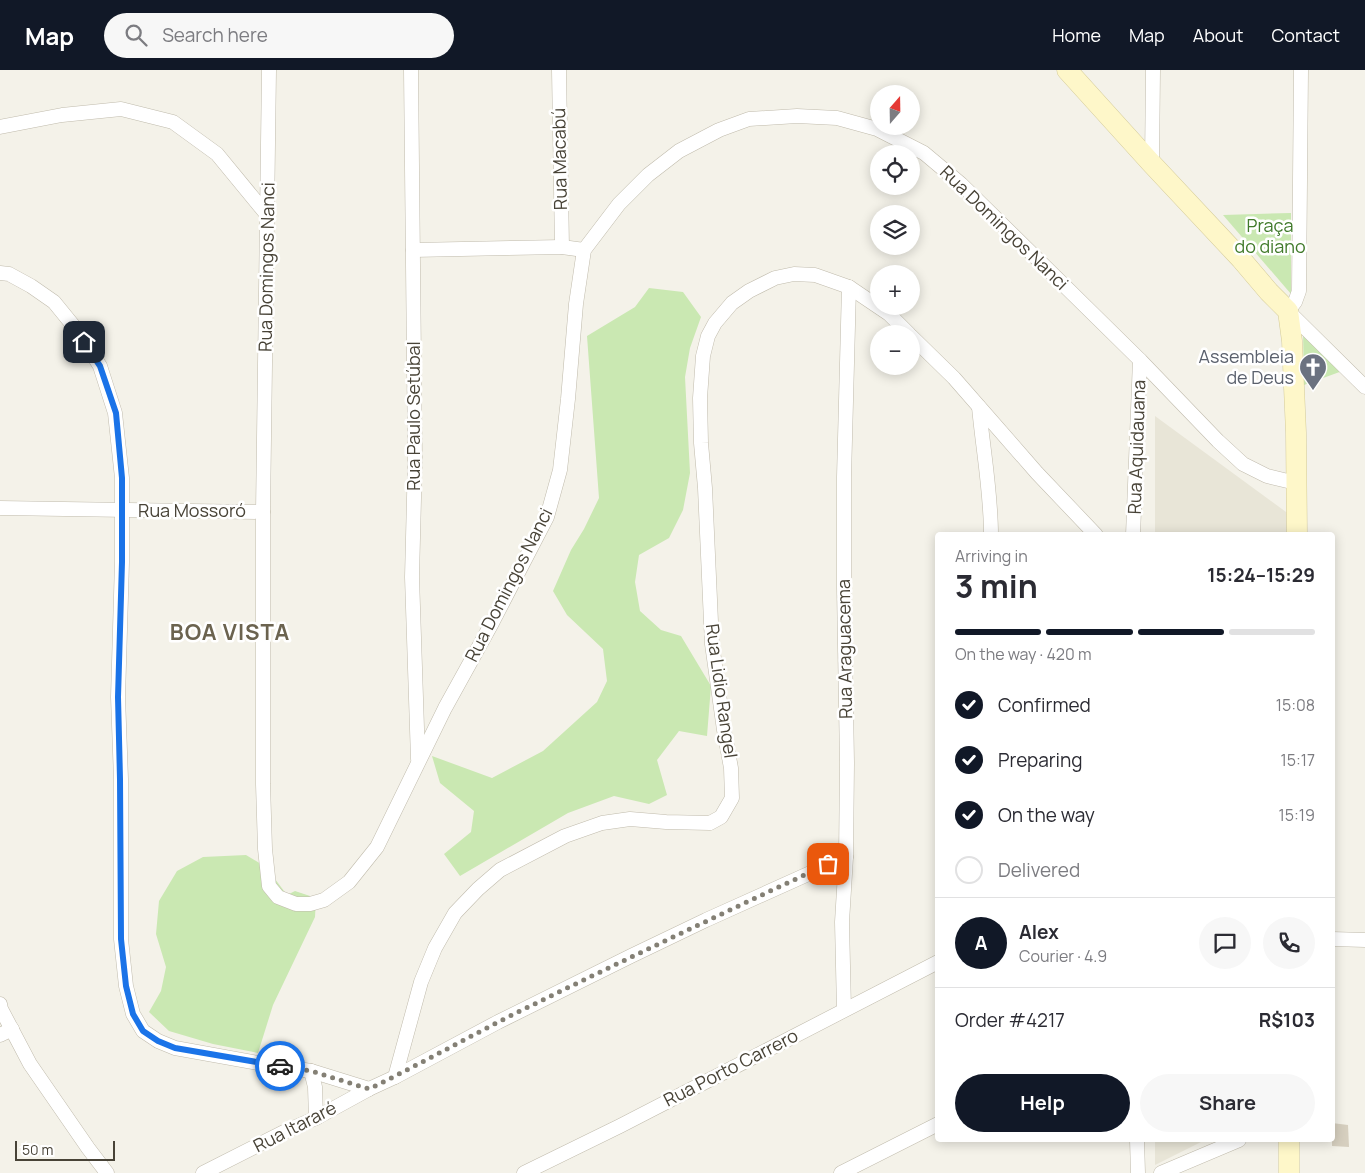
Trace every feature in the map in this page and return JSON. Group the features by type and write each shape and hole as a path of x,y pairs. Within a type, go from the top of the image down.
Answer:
{"main road":[{"path":"1067,70 1288,311 1292,341 1296,433 1297,532"},
{"path":"1289,1142 1289,1173"}],"street":[{"name":"Rua Domingos Nanci","path":"269,70 263,512 263,784 269,886 278,897 296,904 310,904 324,900 349,882 377,847 445,708 547,517 560,470 576,304 584,250 619,204 648,175 679,151 719,130 749,119 797,116 837,118 876,129 924,153 961,184 1243,464 1267,476 1296,483"},
{"name":"Rua Paulo Setúbal","path":"412,70 415,459 412,577 418,762"},
{"name":"Rua Macabú","path":"558,70 562,248"},
{"path":"1152,164 1153,70"},
{"path":"1301,70 1299,291 1295,302 1288,311 1365,387"},
{"path":"0,127 62,115 122,109 173,122 217,154 268,216"},
{"path":"413,250 562,248 584,250"},
{"path":"0,273 9,274 54,302 76,329 100,366 116,413 122,478 122,562 118,697 121,939 126,986 133,1014 143,1031 158,1041 175,1048 311,1071 369,1089"},
{"name":"Rua Lidio Rangel","path":"395,1076 418,989 435,948 455,914 478,889 500,870 565,836 602,823 630,819 710,823 721,818 732,798 731,768 712,644 701,443 700,398 703,356 708,336 715,323 732,303 749,291 775,278 794,274 815,275 849,287 889,314 899,325"},
{"name":"Rua Araguacema","path":"844,1010 842,922 846,856 847,763 844,477 849,287"},
{"path":"920,345 954,378 1037,473 1093,532"},
{"name":"Rua Aquidauana","path":"1133,532 1140,360"},
{"path":"979,407 989,487 991,532"},
{"name":"Rua Mossoró","path":"0,508 263,512"},
{"name":"Rua Itararé","path":"203,1173 316,1118 498,1022 631,956 846,856"},
{"path":"1335,939 1365,940"},
{"name":"Rua Porto Carrero","path":"524,1173 620,1126 935,964"},
{"path":"0,1004 6,1032 107,1173"},
{"path":"311,1071 315,1087 316,1118"},
{"path":"841,1173 935,1126"},
{"path":"1137,1142 1138,1173"},
{"path":"1161,1173 1234,1142"}],"shaded area":[{"path":"1155,416 1297,520 1296,532 1155,532"},
{"path":"1155,1142 1201,1142 1155,1165"}],"green space":[{"name":"Praça do diano","path":"1291,213 1291,294 1223,215"},
{"path":"649,288 683,292 701,317 690,348 685,377 690,473 683,510 669,538 639,555 635,582 640,611 661,630 681,636 711,686 707,736 679,731 657,760 667,795 649,804 614,796 568,813 460,876 444,854 471,832 474,811 440,783 432,756 492,778 543,751 597,702 607,681 603,649 567,615 553,591 571,550 599,498 587,336 635,307"},
{"path":"1303,330 1345,370 1304,385"},
{"path":"246,855 266,867 287,895 295,891 316,898 315,917 273,1005 258,1053 213,1044 169,1031 149,1012 161,991 166,967 156,934 159,901 177,871 203,857"}],"building":[{"path":"1335,1123 1348,1125 1349,1147 1332,1146 1332,1142 1335,1142"}],"way so far":[{"path":"280,1066 311,1071 369,1089 631,956 828,864"}],"place":[{"name":"Assembleia de Deus","path":"1313,391"}],"district":[{"name":"BOA VISTA","path":"230,632"}],"route":[{"path":"84,342 100,366 116,413 122,478 122,562 118,697 121,939 126,986 133,1014 143,1031 158,1041 175,1048 280,1066"}]}
